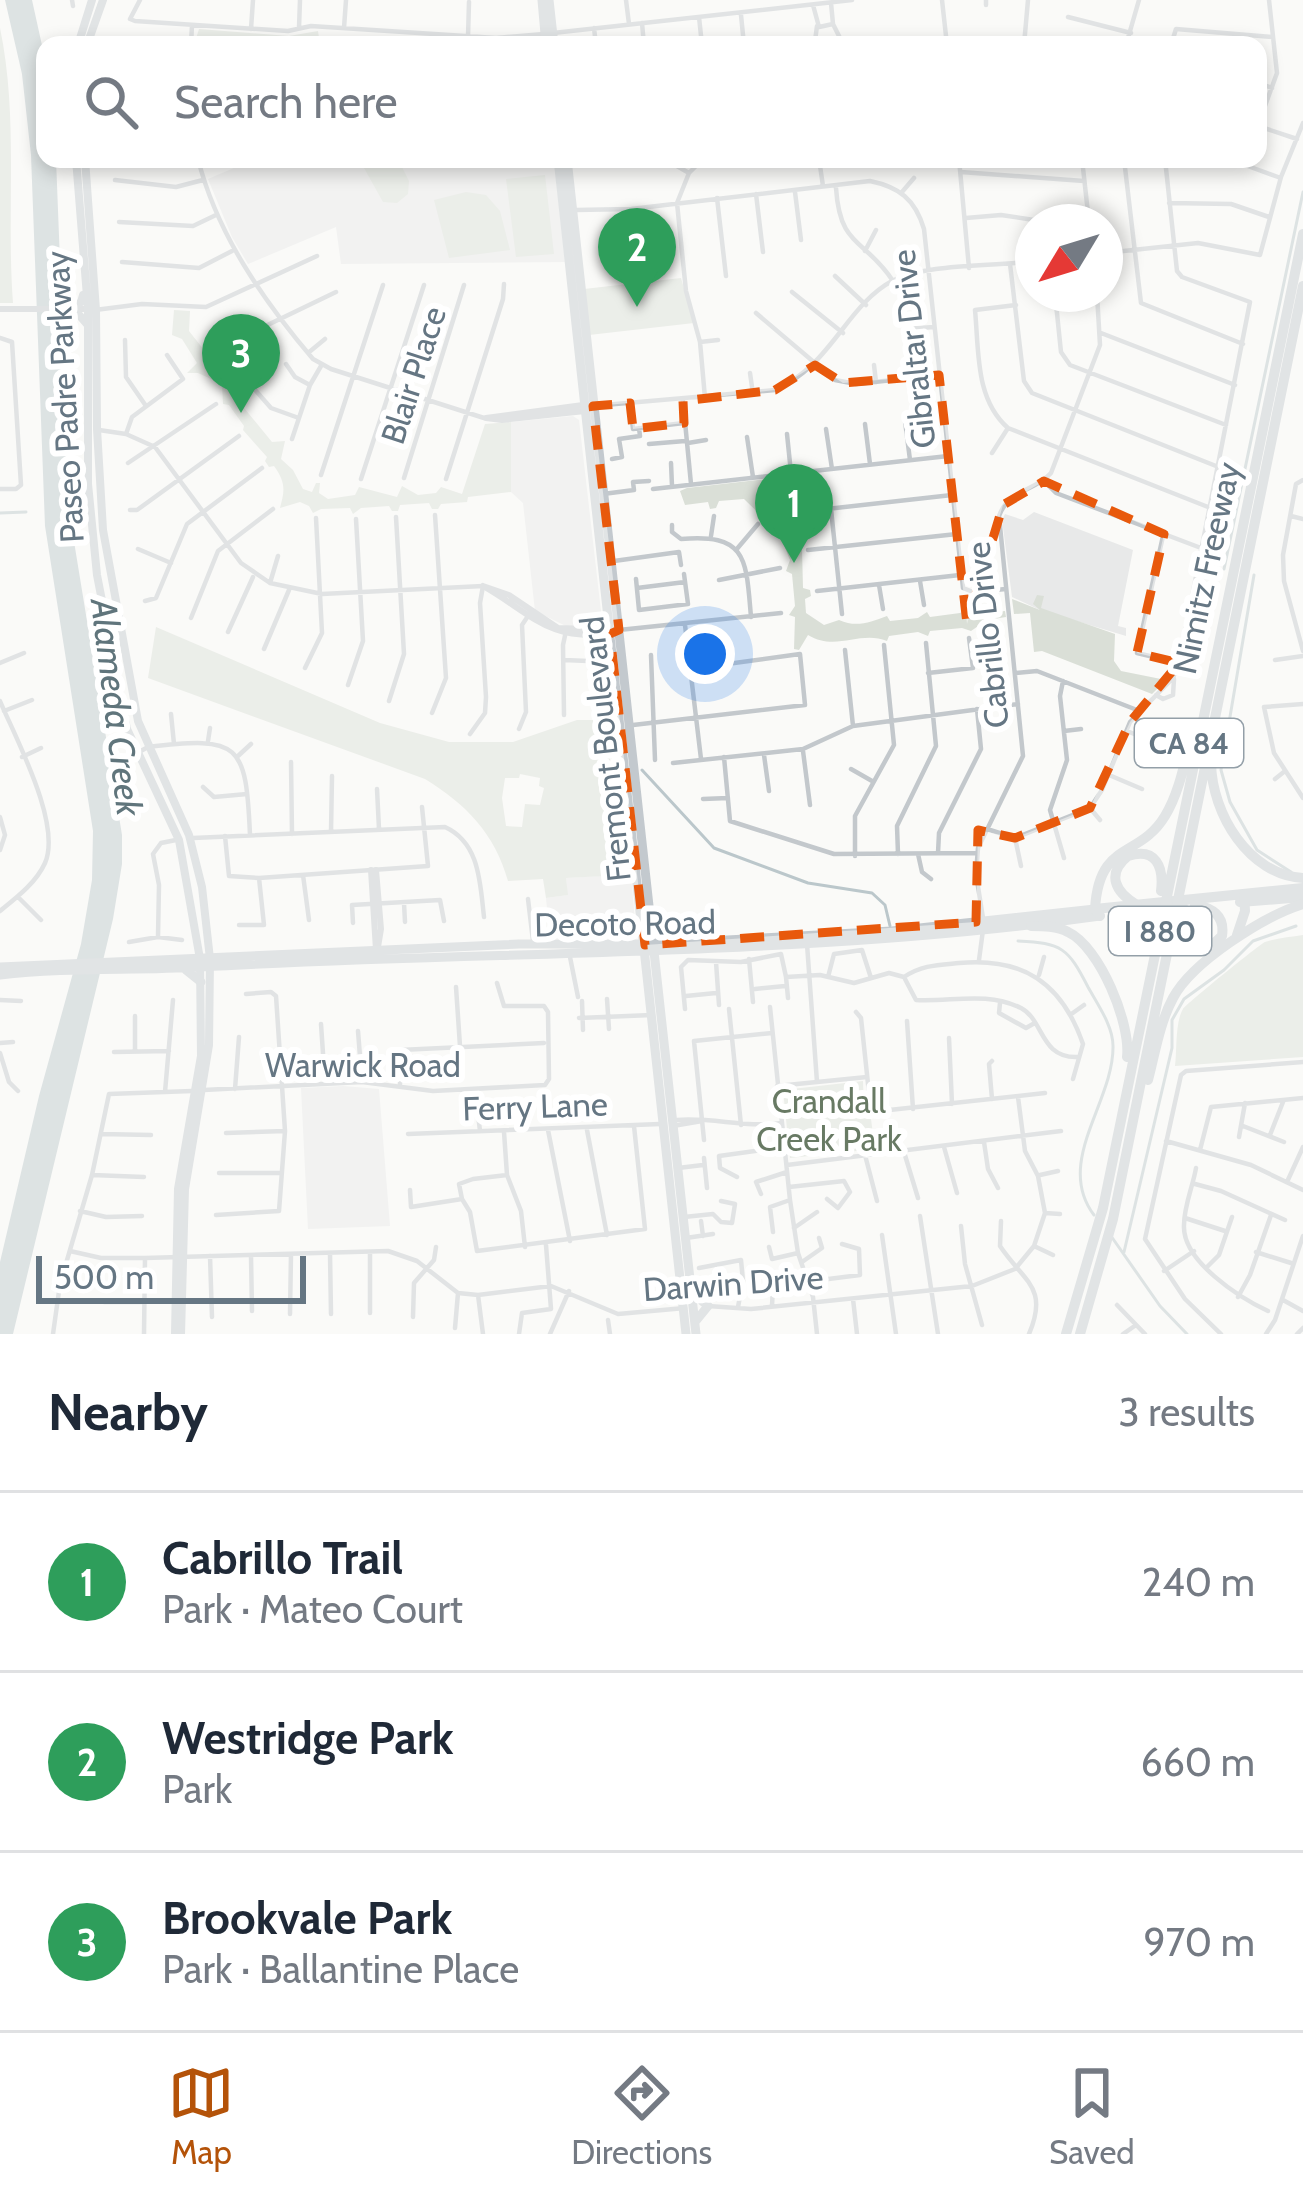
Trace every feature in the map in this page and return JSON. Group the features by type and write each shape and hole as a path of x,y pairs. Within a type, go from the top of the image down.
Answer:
{"highway":[{"name":"Nimitz Freeway","path":"1108,1215 1119,1126 1303,234"},
{"name":"Nimitz Freeway","path":"1074,1334 1103,1239 1145,1063 1303,286"},
{"name":"CA 84","path":"1097,912 1099,882 1110,861 1155,829 1169,809 1215,654"},
{"path":"1220,683 1211,767 1220,803 1253,860 1279,875 1303,878"},
{"path":"1192,838 1182,935 1195,948 1208,949 1222,936 1222,923 1198,902"},
{"path":"1137,908 1123,897 1114,878 1122,860 1141,853 1157,861 1162,874 1156,948"},
{"path":"1247,898 1303,887"},
{"path":"1247,898 1303,901"},
{"path":"1236,938 1247,898"},
{"name":"Decoto Road","path":"1097,912 1247,898"},
{"path":"1136,1103 1142,1098 1178,991 1236,938 1303,901"},
{"path":"1030,926 1056,927 1078,938 1122,1014 1128,1046 1119,1126"},
{"name":"I 880","path":"1108,1215 1145,1063"}],"main road":[{"path":"85,36 92,0"},
{"path":"87,36 103,0"},
{"path":"545,0 549,36"},
{"name":"Paseo Padre Parkway","path":"80,168 84,266 92,310 88,325 97,575 119,694 137,753 184,839"},
{"name":"Paseo Padre Parkway","path":"81,168 92,310 92,430 103,530 131,692 184,839 205,963 178,1334"},
{"name":"Fremont Boulevard","path":"563,168 607,632 647,925"},
{"path":"84,266 83,298 73,308 88,325"},
{"name":"Fremont Boulevard","path":"588,407 611,561 607,632 630,725 652,1015 678,1168 691,1290 688,1308"},
{"name":"Decoto Road","path":"672,947 732,948 1097,912"},
{"name":"Decoto Road","path":"981,921 1030,926 1097,912"},
{"path":"628,945 647,925 672,947 656,971"},
{"name":"Decoto Road","path":"376,954 570,952 806,939"},
{"path":"203,944 224,962 206,981 183,964 203,944"},
{"name":"Decoto Road","path":"0,971 533,944 649,949"},
{"name":"Fremont Boulevard","path":"649,949 656,971 692,1326 686,1334"},
{"path":"670,1309 692,1326 708,1306 698,1302 691,1290"}],"street":[{"path":"140,0 130,19 251,29 344,28 454,36"},
{"path":"251,29 253,0"},
{"path":"299,28 300,0"},
{"path":"344,28 346,0"},
{"path":"626,0 628,24"},
{"path":"561,36 792,3 852,0"},
{"path":"942,0 948,36"},
{"path":"1025,36 1028,0"},
{"path":"1130,36 1139,0"},
{"path":"1267,103 1277,73 1269,0"},
{"path":"468,36 469,2"},
{"path":"831,3 832,24 839,36"},
{"path":"813,5 816,36"},
{"path":"740,12 743,36"},
{"path":"699,17 701,36"},
{"path":"1068,17 1131,33"},
{"path":"642,23 643,36"},
{"path":"817,26 832,24"},
{"path":"191,36 192,25"},
{"path":"594,28 598,36"},
{"path":"1174,36 1176,29 1262,36"},
{"path":"1267,36 1274,37"},
{"path":"1267,86 1273,88"},
{"path":"1123,252 1217,244 1260,255 1281,178 1303,123"},
{"path":"1267,128 1297,139"},
{"path":"200,168 234,250 321,365 486,418 753,394 792,382 815,365 893,281 929,272 1015,263"},
{"path":"680,168 688,173"},
{"path":"693,168 677,203 705,398"},
{"path":"820,168 823,186"},
{"path":"960,168 969,268"},
{"path":"1083,168 1087,204"},
{"path":"1125,168 1139,299 1145,307 1243,344"},
{"path":"1156,695 1162,699 1173,695 1250,302 1177,271 1166,168"},
{"path":"1253,168 1281,178"},
{"path":"961,172 1084,181"},
{"path":"568,211 870,182 902,192 914,178"},
{"path":"115,180 184,187 203,180"},
{"path":"836,185 842,227 893,281"},
{"path":"795,189 801,240"},
{"name":"Gibraltar Drive","path":"902,192 921,217 961,575 967,592"},
{"path":"756,194 763,252"},
{"path":"717,197 726,276"},
{"path":"1169,203 1231,204 1270,217"},
{"path":"118,222 193,226 216,215"},
{"path":"965,218 1015,216"},
{"path":"866,251 876,230"},
{"path":"122,262 199,268 234,250"},
{"path":"0,309 92,310 142,304 206,307 317,256"},
{"path":"1010,264 1015,298"},
{"path":"835,277 866,305"},
{"path":"446,478 504,284"},
{"path":"321,475 382,285"},
{"path":"362,479 424,285"},
{"name":"Blair Place","path":"404,478 464,285"},
{"path":"220,348 336,292"},
{"path":"792,292 843,333"},
{"path":"1015,305 975,310 984,396 996,418 1060,450 1209,508"},
{"path":"1017,312 1027,388 1217,466"},
{"path":"1058,312 1064,358 1090,374 1226,424"},
{"name":"Cabrillo Drive","path":"977,854 1022,762 1001,511 1012,496 1044,481 1060,450 1090,374 1101,333 1098,312"},
{"path":"756,313 843,383 939,375"},
{"path":"904,329 934,327"},
{"path":"1101,333 1234,385"},
{"path":"0,338 10,339 15,379 18,488 0,489"},
{"path":"308,353 325,339"},
{"path":"125,340 126,377 146,406"},
{"path":"700,342 718,340"},
{"path":"126,434 132,417 183,379 167,355"},
{"path":"286,364 310,385"},
{"path":"874,364 876,382"},
{"path":"292,439 321,365"},
{"path":"750,373 753,394"},
{"path":"0,380 15,379"},
{"path":"249,383 271,408 299,418"},
{"path":"682,401 691,484"},
{"path":"612,459 622,458 619,439 640,436 629,403"},
{"path":"128,464 216,404"},
{"path":"905,421 910,460"},
{"path":"636,429 683,423"},
{"path":"865,424 870,464"},
{"path":"992,453 1008,428"},
{"path":"826,429 832,469"},
{"path":"92,430 126,434 155,447 254,575 289,590 322,594 483,586 548,629 566,632 781,614"},
{"path":"787,434 791,473"},
{"path":"130,511 239,436"},
{"path":"747,437 753,477"},
{"path":"649,444 706,440"},
{"path":"653,489 948,456"},
{"path":"671,463 672,486"},
{"path":"146,601 155,598 188,524 262,468"},
{"path":"1275,660 1303,654 1284,580 1283,555 1297,484 1303,480"},
{"path":"635,500 633,482 649,481"},
{"path":"1044,481 1056,494 1201,548"},
{"path":"603,494 634,490"},
{"path":"791,513 952,494"},
{"path":"191,618 218,551 273,509"},
{"path":"831,509 842,614"},
{"path":"432,713 446,678 435,515"},
{"path":"711,536 715,516"},
{"path":"1291,516 1303,519"},
{"path":"389,701 404,654 396,517"},
{"path":"305,668 322,633 316,518"},
{"path":"347,685 363,641 356,519"},
{"path":"736,550 758,524"},
{"path":"672,525 675,536 711,536 736,550 748,577 752,617"},
{"path":"1163,534 1137,653 1178,663"},
{"path":"808,550 957,535"},
{"path":"138,549 171,563"},
{"path":"611,561 679,552 681,565"},
{"path":"270,583 278,556"},
{"path":"719,580 780,568"},
{"path":"228,632 254,575"},
{"path":"817,591 961,575"},
{"path":"635,579 639,610 688,604 685,578 637,588"},
{"path":"920,580 924,605"},
{"path":"879,584 883,609"},
{"path":"470,734 484,712 483,586"},
{"path":"965,602 967,592 1006,589"},
{"path":"264,650 289,590"},
{"path":"661,608 664,626"},
{"path":"1281,611 1291,609"},
{"path":"519,729 526,712 522,626 530,614"},
{"path":"685,625 700,760"},
{"path":"564,715 566,632"},
{"path":"928,673 973,668 969,638"},
{"path":"898,854 897,826 936,746 926,643"},
{"path":"855,856 855,816 894,745 884,645"},
{"path":"844,650 853,726"},
{"path":"0,663 24,653"},
{"path":"630,725 806,705 800,654 690,669"},
{"path":"651,655 655,760"},
{"path":"563,660 588,661"},
{"path":"1015,673 1037,671 1137,710"},
{"path":"987,830 1015,838 1090,808 1137,710 1173,678"},
{"path":"1063,681 1065,769 1050,810 1064,858"},
{"path":"4,711 32,700"},
{"path":"0,701 41,802 49,842 45,863 0,911"},
{"path":"673,763 803,749 853,726 1018,704"},
{"path":"1303,704 1264,707 1274,753 1303,798"},
{"path":"938,853 939,833 979,756 977,709"},
{"path":"171,714 174,744"},
{"path":"208,740 210,728"},
{"path":"1064,731 1081,729"},
{"path":"1126,731 1158,744"},
{"path":"137,753 148,747 208,740 238,756 247,773 250,836"},
{"path":"238,756 251,745"},
{"path":"22,757 41,748"},
{"path":"803,749 810,805"},
{"path":"764,754 769,791"},
{"path":"724,757 730,821 800,845 855,856 977,854 979,960"},
{"path":"291,762 292,834"},
{"path":"851,769 873,782"},
{"path":"1275,779 1285,771"},
{"path":"331,832 332,776"},
{"path":"1109,776 1142,790"},
{"path":"203,787 214,797 248,794"},
{"path":"377,789 379,829"},
{"path":"703,799 728,798"},
{"path":"41,802 51,799"},
{"path":"225,836 229,876 428,866 422,807"},
{"path":"1090,808 1100,820"},
{"path":"0,817 5,835 0,850"},
{"path":"158,937 159,885 152,854 161,843 225,836 452,830 471,851 478,868 484,916"},
{"path":"1015,838 1021,866"},
{"path":"918,854 922,872 931,879"},
{"path":"45,863 55,867"},
{"path":"373,870 381,929 376,954"},
{"path":"303,875 309,920"},
{"path":"238,925 264,925 259,878"},
{"path":"18,897 41,920"},
{"path":"528,899 533,944"},
{"path":"353,923 352,905 440,900 444,921"},
{"path":"404,903 405,922"},
{"path":"128,942 158,937 182,940"},
{"path":"806,939 817,1082"},
{"path":"732,948 733,962"},
{"path":"828,977 834,954 862,950 871,977"},
{"path":"570,952 572,985 588,987"},
{"path":"685,1009 683,963 709,959 733,962 781,955 788,998"},
{"path":"1039,976 1044,957"},
{"path":"749,959 753,1001"},
{"path":"786,977 811,975 854,983 889,973 904,977 925,966 979,960 1039,976 1055,990 1083,1044 1073,1079"},
{"path":"716,962 719,1005"},
{"path":"904,977 916,1000 982,995 1021,1008 1046,1043 1066,1057 1077,1057"},
{"path":"400,1086 400,1050 546,1043 544,1006 504,1006 497,983"},
{"path":"854,983 856,993"},
{"path":"753,989 785,986"},
{"path":"457,987 460,1046"},
{"path":"577,988 584,1030"},
{"path":"216,1215 279,1211 285,1131 276,997 271,992 246,994"},
{"path":"685,996 716,993"},
{"path":"607,999 609,1029"},
{"path":"0,1000 21,1001"},
{"path":"165,1092 173,1000"},
{"path":"1000,1003 999,1013 1018,1026 1034,1024"},
{"path":"1070,1015 1084,1005"},
{"path":"770,1007 788,1187 817,1334"},
{"path":"729,1009 741,1125"},
{"path":"856,1012 861,1018 871,1112 1045,1093"},
{"path":"634,1015 634,1028"},
{"path":"581,1017 652,1015"},
{"path":"135,1016 135,1052"},
{"path":"907,1022 913,1109"},
{"path":"321,1024 325,1084"},
{"path":"358,1031 362,1082"},
{"path":"704,1140 694,1041 772,1033"},
{"path":"235,1089 239,1037"},
{"path":"949,1038 952,1104"},
{"path":"0,1043 13,1042"},
{"name":"Warwick Road","path":"101,1134 109,1094 362,1082 433,1091 545,1084 549,1079 546,1043"},
{"path":"114,1052 171,1052"},
{"path":"0,1053 9,1082 17,1091"},
{"path":"992,1060 992,1099"},
{"path":"1221,1334 1164,1271 1148,1246 1145,1231 1181,1075 1303,1062"},
{"path":"777,1086 867,1077"},
{"path":"476,1089 480,1131"},
{"name":"Darwin Drive","path":"458,1293 550,1286 618,1314 853,1300 972,1286 1015,1269 1034,1246 1045,1213 1038,1175 1022,1135 1018,1097"},
{"path":"1201,1150 1211,1107 1303,1098"},
{"path":"1270,1135 1283,1100"},
{"path":"1239,1137 1244,1103"},
{"name":"Ferry Lane","path":"408,1134 701,1121 782,1123"},
{"path":"507,1175 459,1184 477,1250 645,1229 634,1126"},
{"path":"1244,1126 1284,1142"},
{"path":"587,1128 608,1235"},
{"path":"548,1130 570,1241"},
{"path":"226,1133 285,1131"},
{"path":"761,1194 757,1182 787,1168 1061,1131"},
{"path":"504,1132 507,1175 521,1211 525,1246"},
{"path":"53,1334 101,1134 152,1136"},
{"path":"984,1140 988,1169 998,1188"},
{"path":"1166,1141 1251,1165 1303,1190"},
{"path":"944,1146 956,1193"},
{"path":"737,1177 720,1168 719,1156 784,1147"},
{"path":"1286,1182 1303,1147"},
{"path":"904,1150 918,1198"},
{"path":"865,1155 877,1201"},
{"path":"678,1168 704,1161 707,1188"},
{"path":"1196,1168 1184,1229 1207,1267 1238,1297 1268,1311"},
{"path":"1038,1175 1058,1171"},
{"path":"219,1173 283,1173"},
{"path":"92,1175 145,1177"},
{"path":"788,1187 844,1180 850,1192 838,1208 827,1199"},
{"path":"1195,1184 1286,1220"},
{"path":"410,1190 411,1207 462,1199"},
{"path":"773,1232 770,1207 790,1200"},
{"path":"684,1217 713,1214 721,1222 732,1223 735,1204 721,1201"},
{"path":"80,1211 106,1217 142,1216"},
{"path":"794,1228 817,1212"},
{"path":"1045,1213 1060,1214"},
{"path":"1238,1297 1271,1215"},
{"path":"920,1216 938,1334"},
{"path":"1207,1267 1219,1255 1232,1216"},
{"path":"1185,1218 1225,1231"},
{"path":"701,1221 703,1236"},
{"path":"1001,1221 1000,1246 1039,1298 1039,1311 1028,1334"},
{"path":"961,1226 982,1325"},
{"path":"686,1238 713,1234"},
{"path":"882,1235 896,1334"},
{"path":"802,1262 821,1249 820,1238"},
{"path":"1266,1334 1302,1238"},
{"path":"772,1306 773,1286 860,1275 860,1249 842,1244"},
{"path":"520,1334 522,1312 550,1309 546,1245"},
{"path":"769,1246 772,1259 798,1253"},
{"path":"1034,1246 1053,1255"},
{"path":"413,1317 414,1283 434,1260 436,1247"},
{"path":"1164,1271 1195,1250"},
{"path":"70,1251 101,1258 399,1253 458,1293 455,1328"},
{"path":"330,1252 331,1313"},
{"path":"370,1252 370,1312"},
{"path":"1256,1252 1291,1263"},
{"path":"290,1314 291,1253"},
{"path":"251,1254 252,1311"},
{"path":"210,1255 212,1317"},
{"path":"144,1334 145,1258"},
{"path":"699,1268 741,1260 738,1307"},
{"path":"710,1267 712,1281"},
{"path":"550,1334 569,1291"},
{"path":"478,1295 483,1334"},
{"path":"853,1300 857,1334"},
{"path":"104,1302 145,1302"},
{"path":"1281,1302 1301,1310"},
{"path":"1117,1305 1145,1334"},
{"path":"608,1320 610,1334"},
{"path":"1123,1334 1136,1325"}],"highlighted area":[{"path":"815,365 843,383 939,375 967,624 1003,505 1044,481 1164,534 1137,653 1179,663 1130,722 1090,808 1015,838 978,830 976,922 645,945 610,634 619,630 593,406 630,403 633,429 684,423 683,401 775,390"}],"shaded area":[{"name":"Alameda Creek","path":"5,0 32,0 40,36 36,36 36,168 56,168 70,517 122,835 122,864 113,919 13,1334 0,1334 0,1262 81,944 92,880 93,831 45,526 31,155 22,74"},
{"path":"234,168 555,168 565,262 341,264 336,227 248,264 208,179"},
{"path":"573,416 579,420 602,620 598,627 568,627 535,611 523,503 511,492 511,422"},
{"path":"1034,512 1133,550 1118,626 1126,628 1126,636 1012,597 1002,520 1005,514 1023,520"},
{"path":"631,874 636,934 632,939 550,939 546,898 567,895 566,878"},
{"path":"301,1088 379,1089 390,1226 308,1229"}],"green space":[{"path":"0,28 11,131 13,303 0,303"},
{"path":"199,29 289,36 197,36"},
{"path":"364,168 402,168 409,181 408,194 397,203 383,202"},
{"path":"545,175 554,254 516,257 506,179"},
{"path":"466,192 486,195 500,211 510,250 449,258 434,200"},
{"path":"681,278 694,323 589,335 584,289"},
{"path":"174,310 190,311 189,331 204,350 213,351 212,367 235,387 243,385 235,397 272,442 285,441 281,459 303,489 312,492 320,483 319,493 328,499 355,495 359,487 397,497 402,486 418,495 436,493 441,487 462,494 485,424 511,422 511,492 468,497 467,502 441,504 438,509 429,503 400,505 398,511 389,506 361,508 353,514 350,508 313,513 300,502 280,508 281,478 229,405 223,404 222,384 187,373 197,363 182,339 172,335"},
{"path":"775,478 776,511 784,514 788,533 802,549 803,588 811,596 805,599 806,613 824,625 887,616 890,621 918,618 927,612 930,617 968,609 974,614 1005,611 1006,617 987,620 971,631 930,631 928,636 918,632 889,636 887,641 828,642 808,635 799,650 794,649 795,617 789,615 795,606 792,574 786,571 790,560 779,533 744,499 719,501 710,509 708,502 685,505 680,491"},
{"path":"1037,595 1044,596 1041,608 1115,634 1114,661 1121,671 1166,680 1152,694 1042,651 1034,652 1030,613 1014,614 1012,599 1040,610 1033,604"},
{"path":"156,627 380,723 449,742 513,742 577,720 613,720 616,749 609,751 623,875 566,878 568,895 546,898 543,879 508,881 477,822 425,779 148,678","holes":["520,774 540,778 539,786 544,788 540,805 525,804 522,827 506,826 505,778 519,778"]},
{"path":"1303,935 1303,1057 1175,1066 1183,1009 1265,942"},
{"name":"Crandall Creek Park","path":"863,1081 864,1112 871,1119 875,1149 790,1158 783,1090"}],"waterway":[{"path":"1224,569 1303,192"},
{"path":"0,513 26,512"},
{"path":"1254,575 1221,770 1230,802 1257,850 1291,872"},
{"path":"642,770 714,848 808,883 872,893 885,905 890,926"},
{"path":"1124,1252 1172,1048 1172,1020 1184,999 1253,941 1296,926"},
{"path":"1018,941 1054,946 1069,956 1110,1031 1111,1067 1080,1174 1083,1195 1094,1215"},
{"path":"1111,1236 1160,1306 1187,1334"}],"place":[{"name":"Westridge Park","path":"637,307"},
{"name":"Brookvale Park","path":"241,413"},
{"name":"Cabrillo Trail","path":"794,563"}]}
